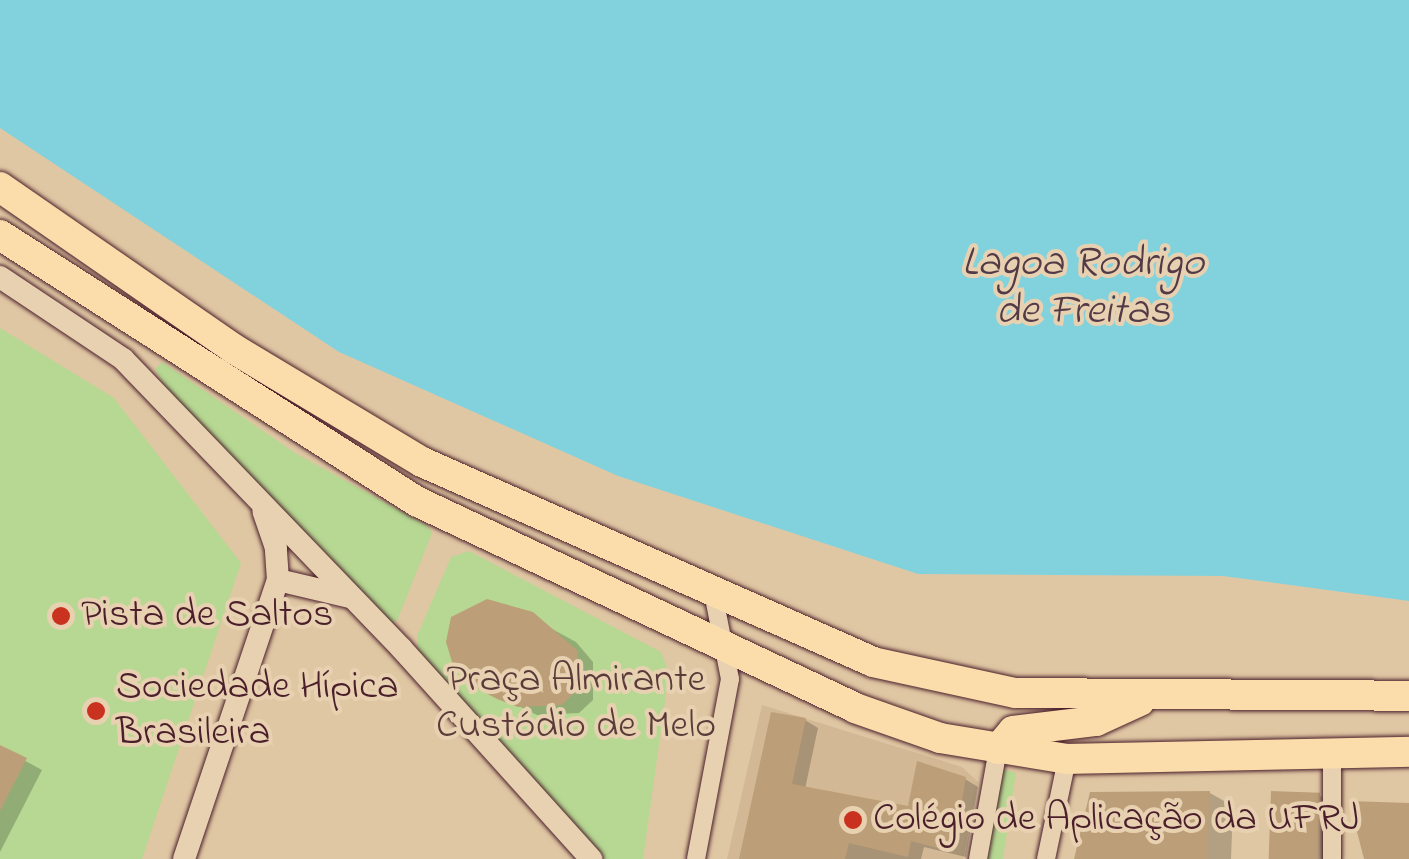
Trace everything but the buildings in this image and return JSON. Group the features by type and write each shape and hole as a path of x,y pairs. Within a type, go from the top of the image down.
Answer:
{"highway":[{"path":"0,187 234,349 422,462 872,662 936,679 1015,693 1142,699 1409,696"},
{"path":"0,235 418,502 726,651 855,708 940,738 1067,758 1409,752"},
{"path":"998,750 1014,730 1096,721 1142,699"}],"street":[{"path":"0,276 123,359 353,599 590,859"},
{"path":"184,859 278,580 276,548 257,498"},
{"path":"278,580 353,599"},
{"path":"696,859 728,702 726,651 712,592"},
{"path":"978,859 998,750"},
{"path":"1332,753 1332,859"},
{"path":"1046,859 1067,758"}],"shaded area":[{"name":"Colégio de Aplicação da UFRJ","path":"762,705 962,767 978,782 963,859 727,859"}],"green space":[{"name":"Sociedade Hípica Brasileira","path":"0,328 114,398 241,563 142,859 0,859"},
{"path":"162,362 297,454 428,526 432,533 397,621 388,624 165,387 155,369"},
{"name":"Praça Almirante Custódio de Melo","path":"469,551 661,652 669,673 643,859 604,859 418,657 417,636 451,557"},
{"path":"995,767 1016,773 1003,859 978,859"}],"water":[{"name":"Lagoa Rodrigo de Freitas","path":"0,0 1409,0 1409,601 1223,576 918,574 618,476 339,352 0,128"}],"place":[{"name":"Pista de Saltos","path":"61,616"},
{"name":"Sociedade Hípica Brasileira","path":"96,711"},
{"name":"Colégio de Aplicação da UFRJ","path":"853,820"}]}
